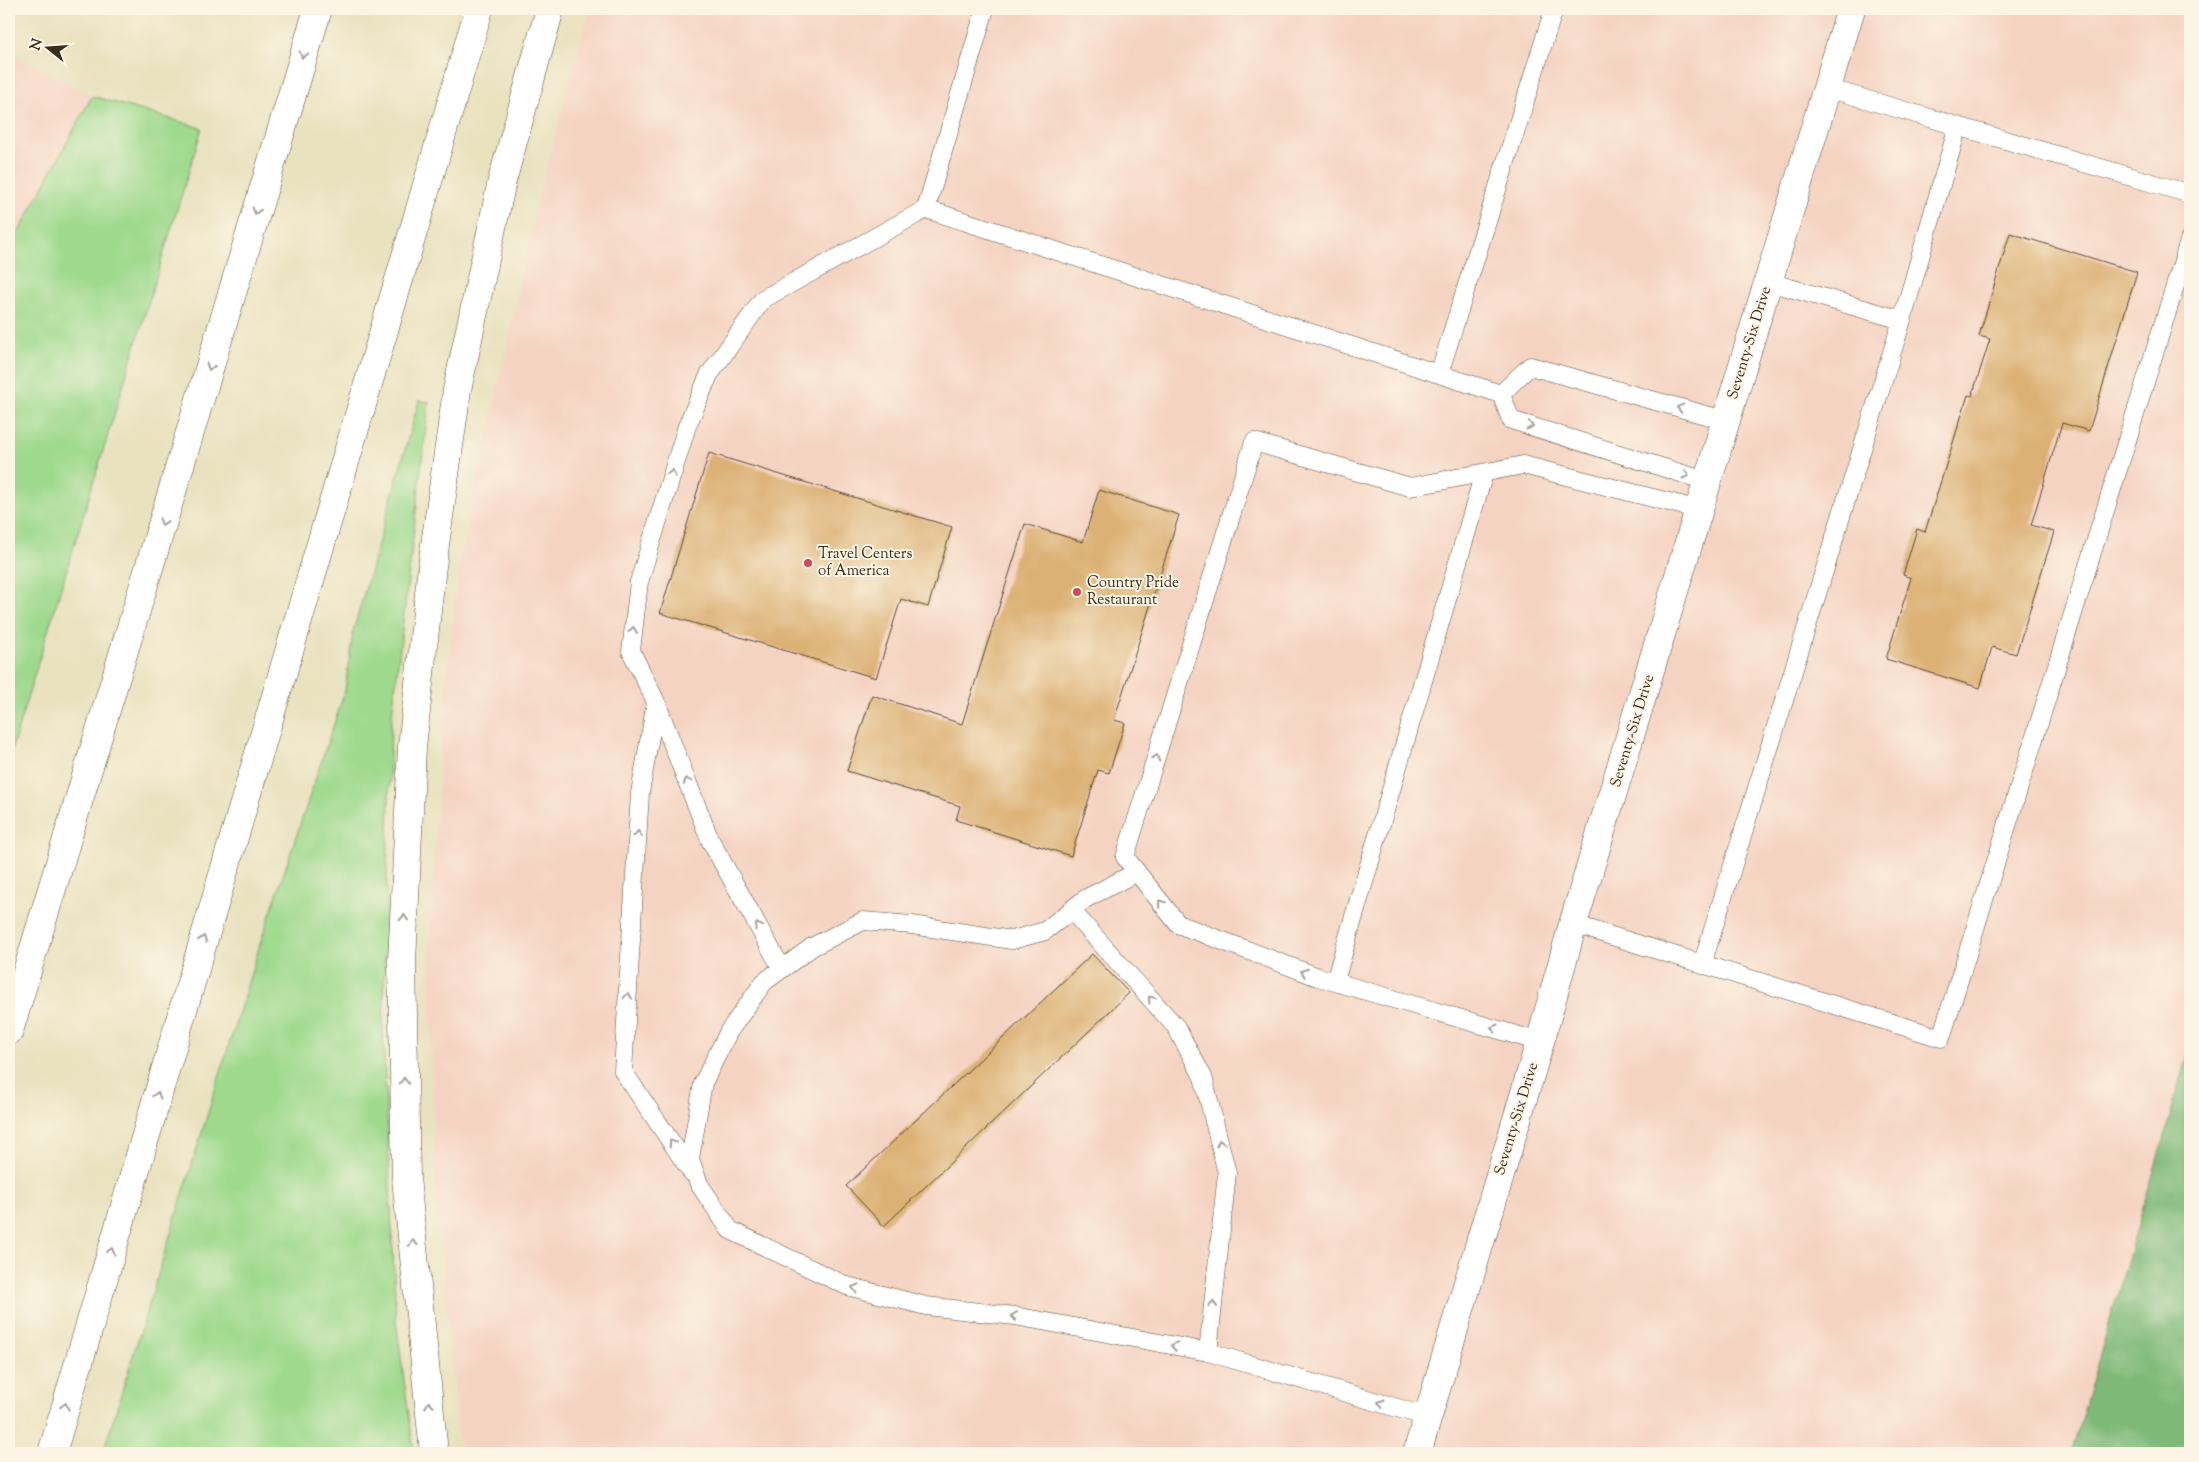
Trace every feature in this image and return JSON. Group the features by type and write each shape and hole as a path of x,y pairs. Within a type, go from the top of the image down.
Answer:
{"main road":[{"path":"9,1031 318,9"},
{"path":"52,1453 479,9"},
{"path":"434,1453 406,1178 402,962 412,747 432,566 457,390 502,182 550,9"},
{"name":"Seventy-Six Drive","path":"1417,1453 1540,1042 1573,924 1709,482 1851,9"}],"lane":[{"path":"782,969 710,840 656,702 631,651 639,582 687,426 709,375 763,299 926,209 985,9"},
{"path":"1439,374 1554,9"},
{"path":"1827,88 2190,194"},
{"path":"1702,964 1902,320 1958,126"},
{"path":"926,209 1501,394"},
{"path":"1573,924 1941,1038 2190,238"},
{"path":"1769,282 1902,320"},
{"path":"1501,394 1530,366 1727,421"},
{"path":"1501,394 1511,420 1709,482"},
{"path":"1540,1042 1318,977 1178,924 1125,857 1254,442 1410,487 1523,465 1700,510"},
{"path":"1335,981 1484,473"},
{"path":"656,702 640,792 624,1072 730,1230 847,1286 926,1306 1015,1316 1208,1352 1428,1417"},
{"path":"700,1184 690,1159 703,1083 729,1031 764,982 812,947 863,922 912,925 1012,940 1045,930 1085,899 1137,872"},
{"path":"1071,910 1176,1027 1203,1077 1227,1172 1208,1352"}],"shaded area":[{"path":"590,9 2190,9 2190,1048 2147,1193 2190,1453 460,1453 435,1180 429,963 440,751 458,570 541,187"},
{"path":"9,52 92,96 9,250"}],"green space":[{"path":"92,96 202,128 9,758 9,250"},
{"path":"419,401 429,402 391,724 383,1029 396,1320 414,1453 103,1453 261,941 345,691 353,632"},
{"path":"2190,1048 2190,1453 2071,1453"}],"building":[{"path":"2010,233 2137,272 2089,431 2062,423 2031,525 2054,532 2016,654 1992,647 1980,688 1886,659 1911,578 1903,575 1917,529 1925,532 1968,395 1972,396 1990,339 1979,336"},
{"name":"Travel Centers of America","path":"709,453 952,527 928,607 901,599 876,678 660,613"},
{"path":"1099,490 1179,515 1114,720 1125,723 1109,773 1098,770 1071,856 956,820 960,806 847,771 872,695 962,724 1025,524 1083,542"},
{"path":"1092,954 1129,993 884,1226 846,1186"}],"place":[{"name":"Travel Centers of America","path":"808,563"},
{"name":"Country Pride Restaurant","path":"1077,592"}]}
